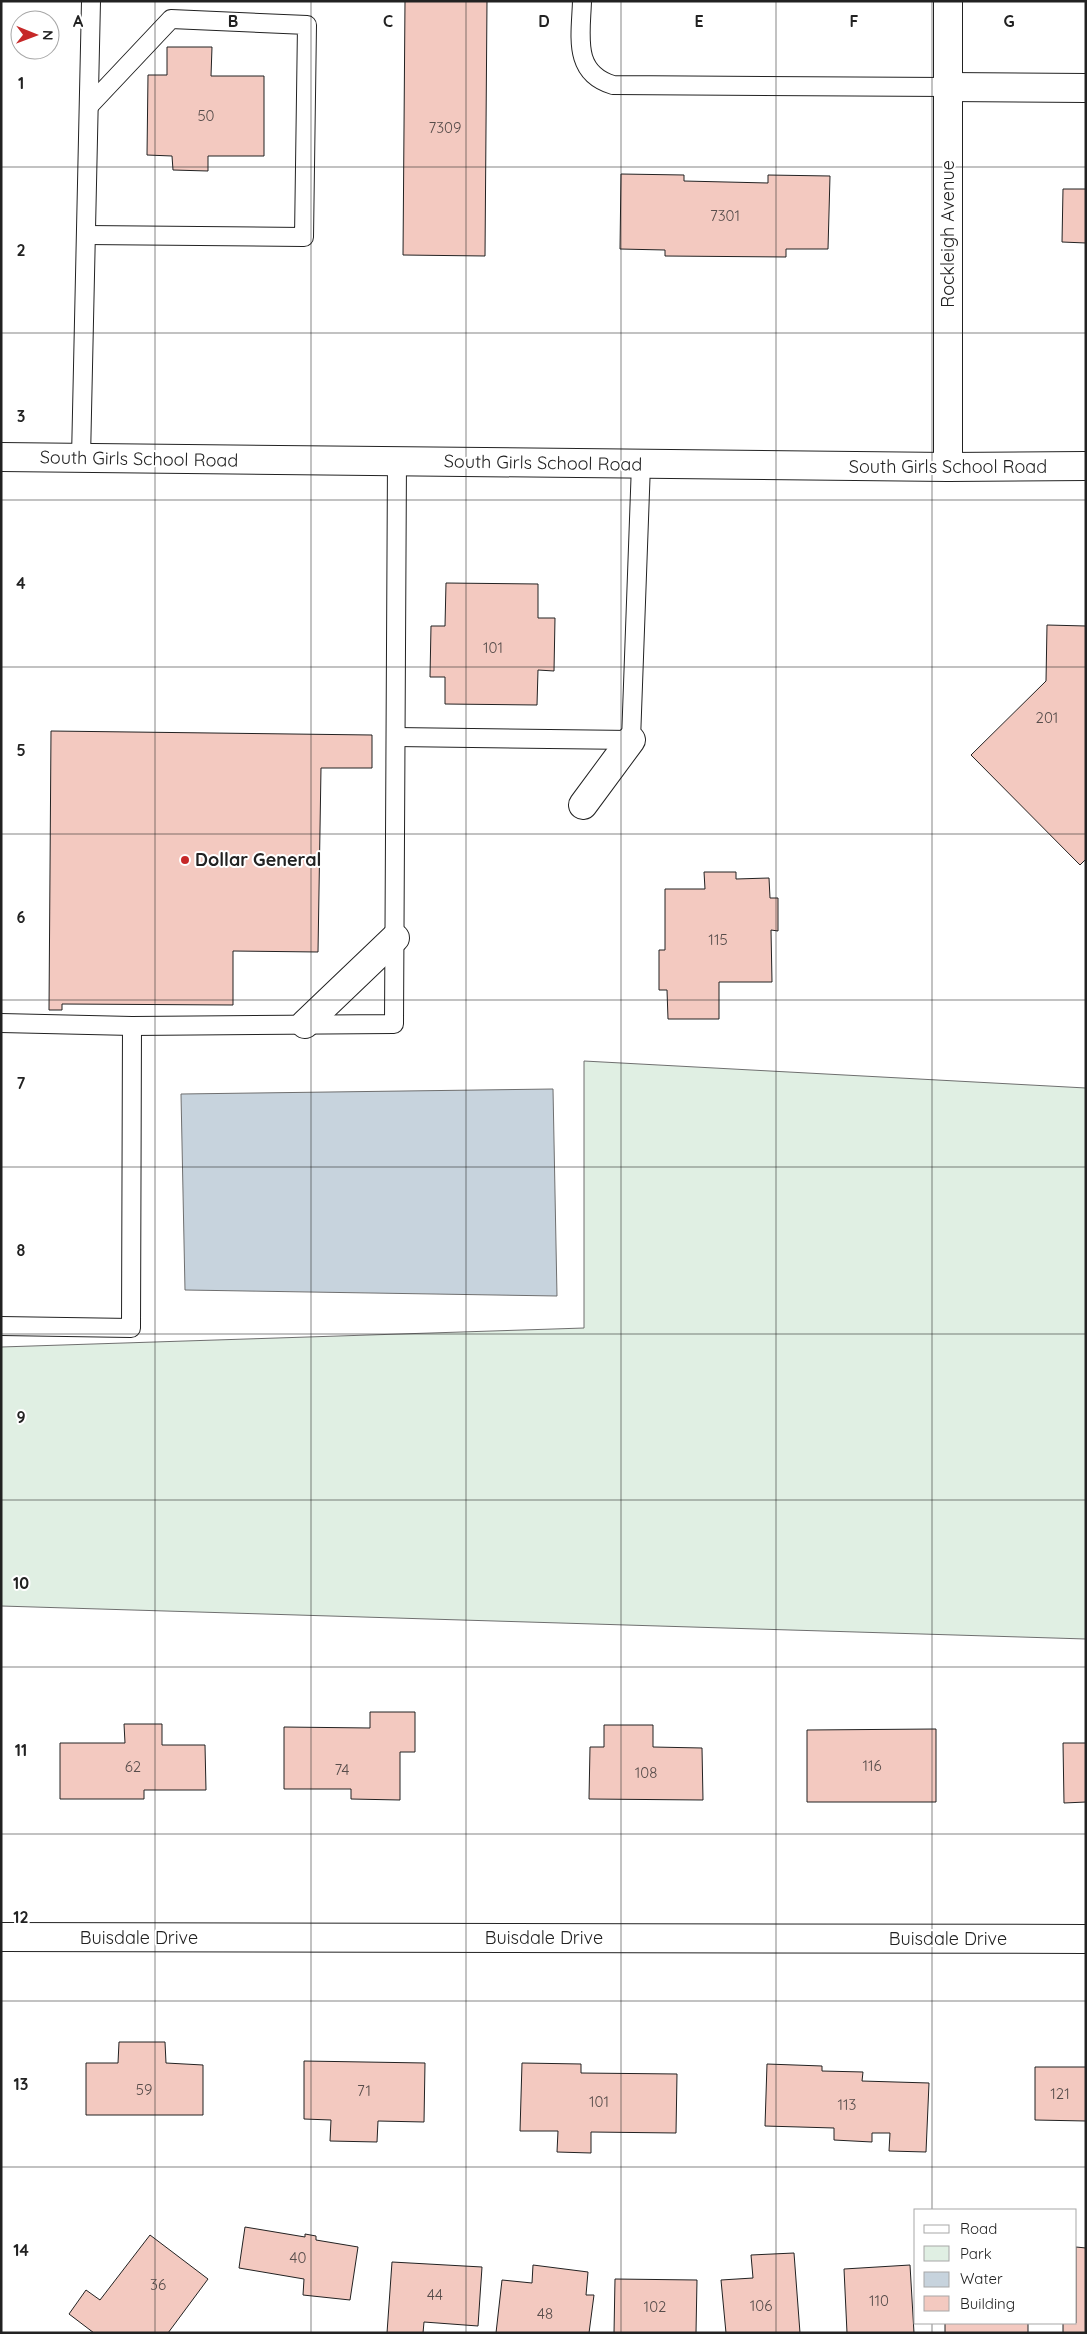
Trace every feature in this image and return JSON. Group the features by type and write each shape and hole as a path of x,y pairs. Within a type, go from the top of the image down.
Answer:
{"street":[{"name":"Rockleigh Avenue","path":"948,1 948,468"},
{"path":"948,87 1086,88"},
{"name":"South Girls School Road","path":"1,457 948,468 1086,466"},
{"path":"583,805 631,740"},
{"path":"305,1024 395,938"},
{"name":"Buisdale Drive","path":"1,1937 1086,1940"}],"lane":[{"path":"80,458 91,1"},
{"path":"582,1 581,55 598,80 613,86 948,87"},
{"path":"86,235 304,237 307,25 170,19 89,106"},
{"path":"1,1023 132,1026 394,1024 397,461"},
{"path":"396,737 631,740 641,464"},
{"path":"1,1326 131,1328 132,1026"}],"green space":[{"path":"584,1061 1086,1088 1086,1639 1,1606 1,1347 584,1328"}],"water":[{"path":"553,1089 557,1296 185,1290 181,1094"}],"building":[{"path":"405,1 487,1 485,256 403,255"},
{"path":"167,47 212,47 211,76 264,76 264,156 208,156 208,171 173,170 172,156 147,155 148,75 167,75"},
{"path":"621,174 684,175 684,181 768,183 768,175 830,176 828,249 786,249 786,257 665,256 665,250 620,249"},
{"path":"1063,189 1086,189 1086,243 1062,242"},
{"path":"446,583 538,584 538,618 555,618 554,671 538,670 537,705 445,704 445,677 430,677 431,626 445,626"},
{"path":"1047,625 1086,626 1086,859 1080,865 971,755 1046,681"},
{"name":"Dollar General","path":"51,731 372,735 372,768 321,768 318,952 233,951 233,1005 62,1004 62,1010 49,1010"},
{"path":"704,872 736,872 736,879 769,878 770,898 778,898 778,931 771,930 772,982 719,982 719,1019 668,1019 667,990 659,990 659,950 665,950 665,889 705,889"},
{"path":"370,1712 415,1712 415,1752 400,1752 400,1800 351,1799 351,1789 284,1789 284,1727 370,1728"},
{"path":"124,1724 162,1724 162,1745 205,1745 206,1790 144,1790 144,1799 60,1799 60,1743 125,1743"},
{"path":"604,1725 653,1725 653,1747 702,1748 703,1800 589,1799 590,1747 604,1747"},
{"path":"936,1729 936,1802 807,1802 807,1730"},
{"path":"1063,1743 1086,1743 1086,1802 1064,1803"},
{"path":"119,2042 165,2042 166,2063 203,2065 203,2115 86,2115 86,2063 118,2063"},
{"path":"304,2061 425,2063 424,2122 378,2121 377,2142 330,2141 331,2120 304,2119"},
{"path":"522,2063 581,2064 581,2073 677,2074 676,2133 591,2132 591,2153 557,2152 558,2131 520,2131"},
{"path":"767,2064 822,2066 822,2071 863,2072 862,2081 929,2083 926,2152 889,2151 890,2133 872,2133 872,2142 834,2140 834,2128 765,2126"},
{"path":"1035,2067 1086,2067 1086,2121 1035,2120"},
{"path":"245,2227 305,2237 305,2234 316,2236 316,2240 358,2247 350,2300 303,2295 304,2279 239,2268"},
{"path":"150,2235 208,2279 168,2333 94,2333 69,2314 86,2290 100,2300"},
{"path":"1077,2247 1086,2248 1086,2333 1063,2333 1063,2324 1077,2324"},
{"path":"794,2253 800,2333 726,2333 721,2280 753,2278 751,2255"},
{"path":"392,2262 482,2267 478,2326 424,2322 423,2333 387,2333"},
{"path":"533,2265 588,2272 586,2295 594,2295 589,2333 496,2333 502,2280 532,2283"},
{"path":"910,2265 914,2333 847,2333 844,2269"},
{"path":"615,2279 697,2280 696,2333 614,2333"},
{"path":"945,2324 1028,2324 1028,2333 945,2333"}],"place":[{"name":"Dollar General","path":"185,860"}]}
